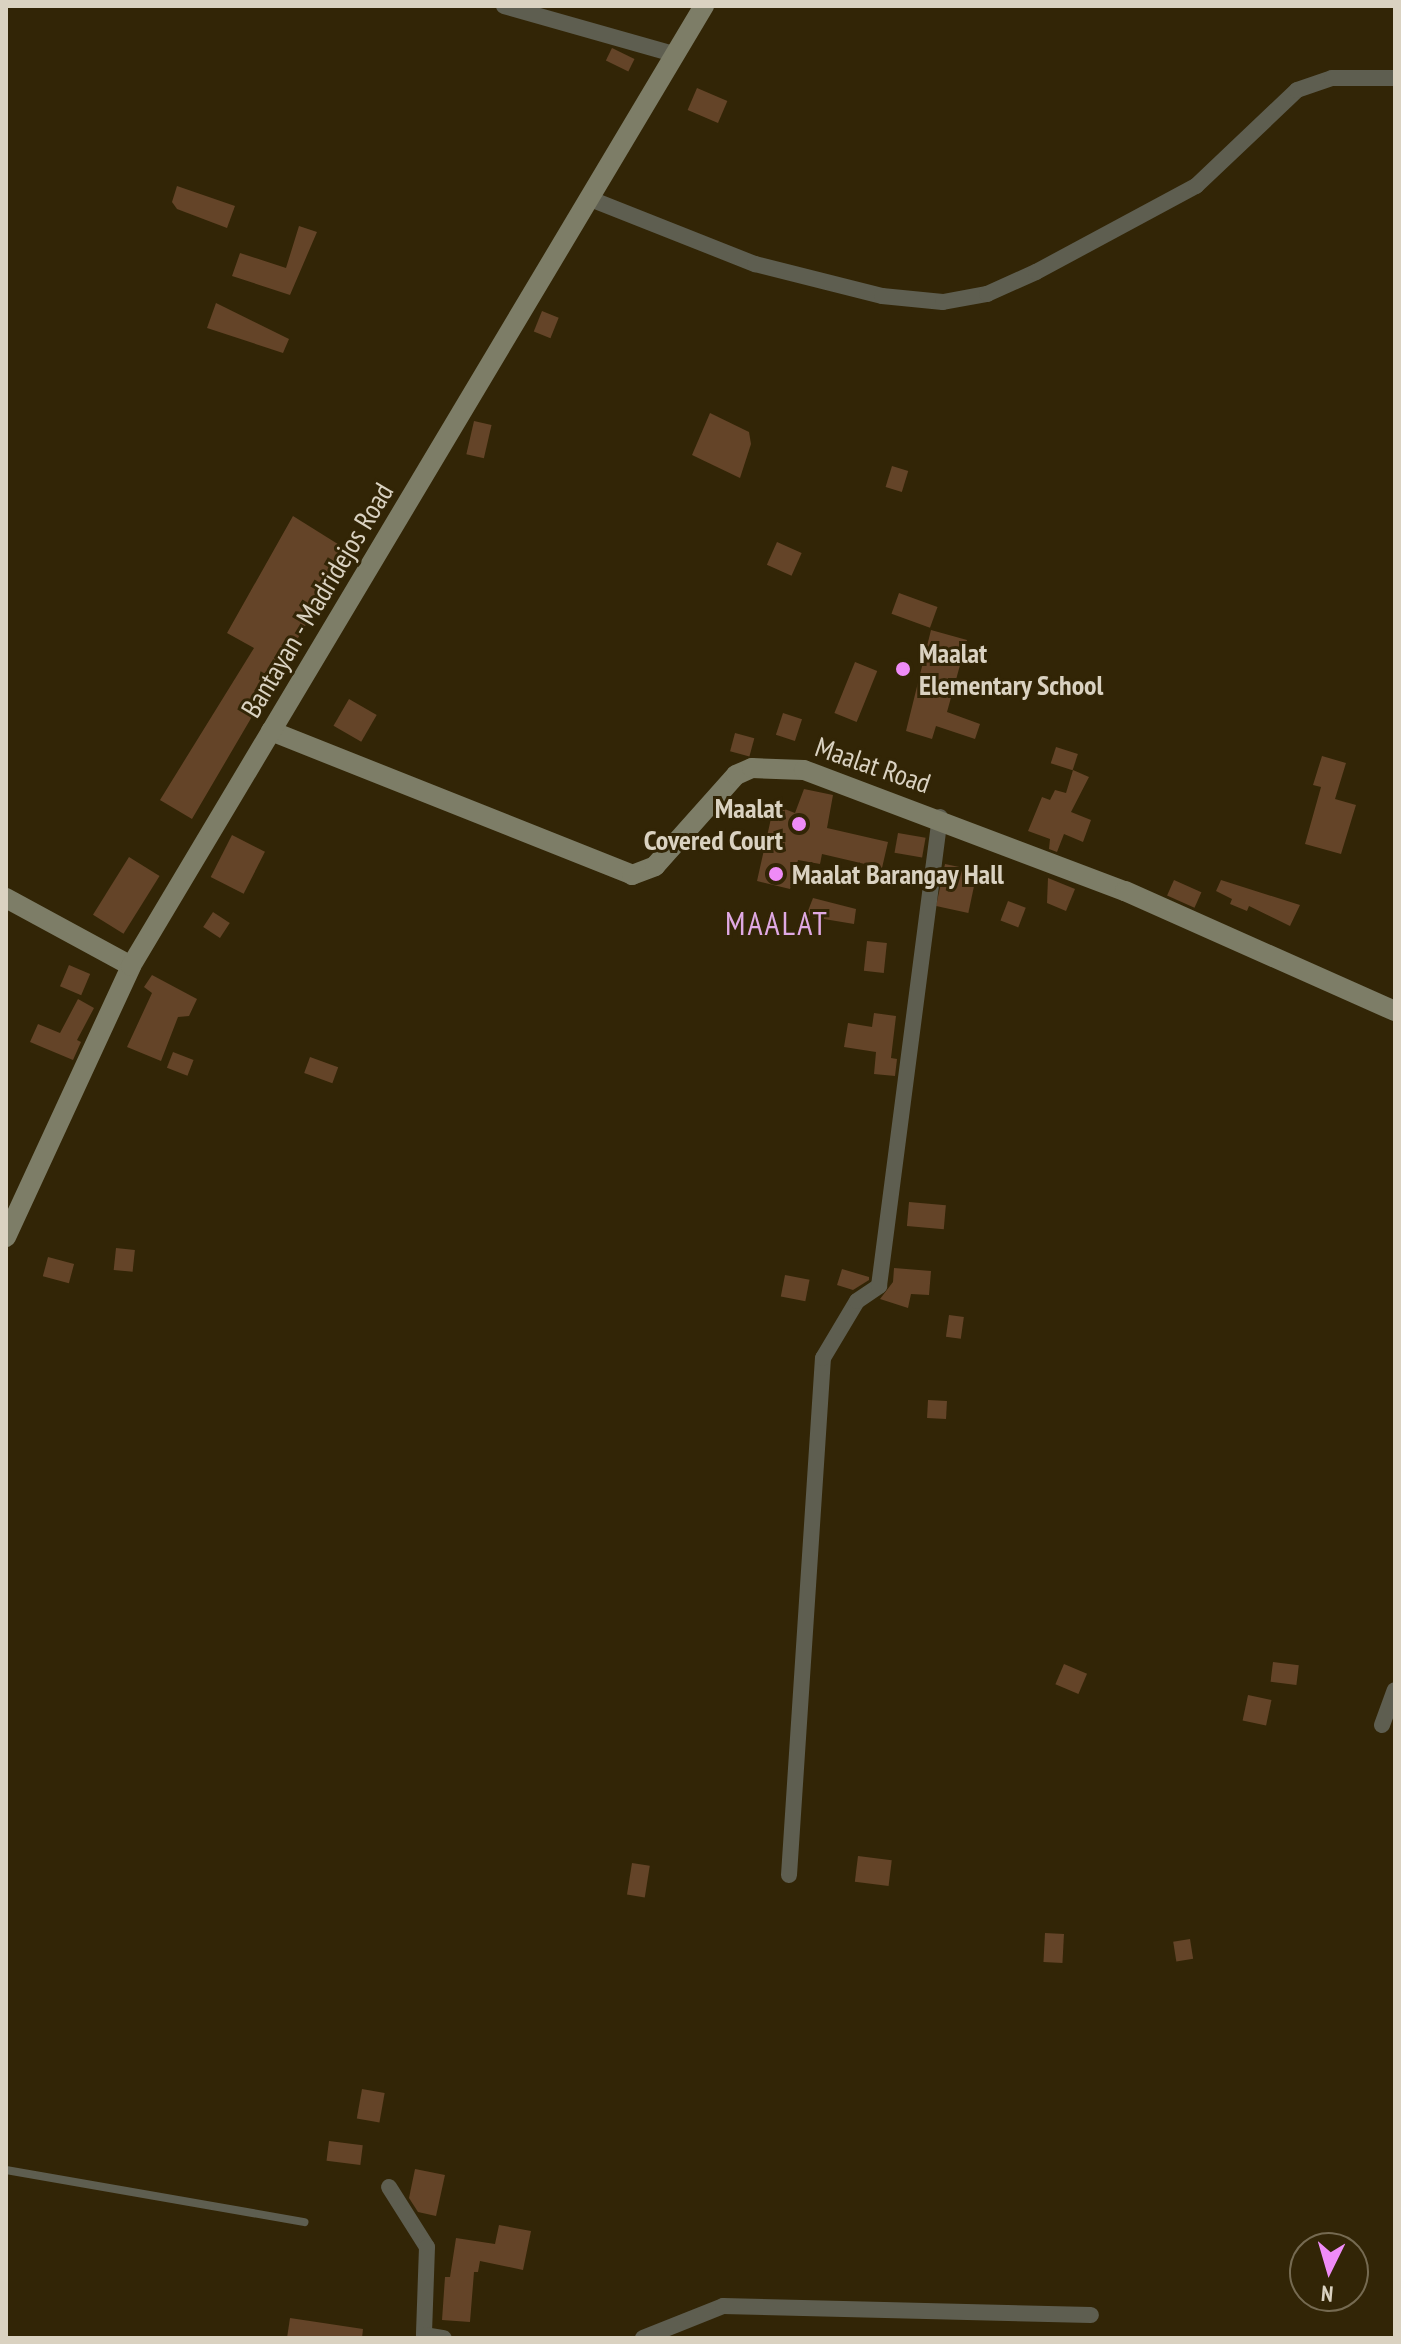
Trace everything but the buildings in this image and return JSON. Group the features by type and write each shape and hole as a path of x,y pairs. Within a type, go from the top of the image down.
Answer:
{"main road":[{"name":"Bantayan - Madridejos Road","path":"6,1237 131,966 704,6"},
{"name":"Maalat Road","path":"271,731 632,875 655,866 721,786 752,768 804,770 940,817 1125,891 1395,1011"},
{"path":"6,898 131,966"}],"street":[{"path":"504,6 674,54"},
{"path":"588,198 755,264 882,296 943,302 987,294 1036,272 1196,186 1297,90 1332,78 1395,78"},
{"path":"789,1875 823,1358 857,1301 879,1286 940,817"},
{"path":"1382,1725 1395,1690"},
{"path":"389,2187 427,2247 424,2335 444,2338"},
{"path":"643,2338 723,2306 1091,2315"}],"lane":[{"path":"6,2170 304,2222"}],"place":[{"name":"Maalat Elementary School","path":"903,669"},
{"name":"Maalat Covered Court","path":"799,824"},
{"name":"Maalat Barangay Hall","path":"776,874"}],"district":[{"name":"MAALAT","path":"777,923"}]}
